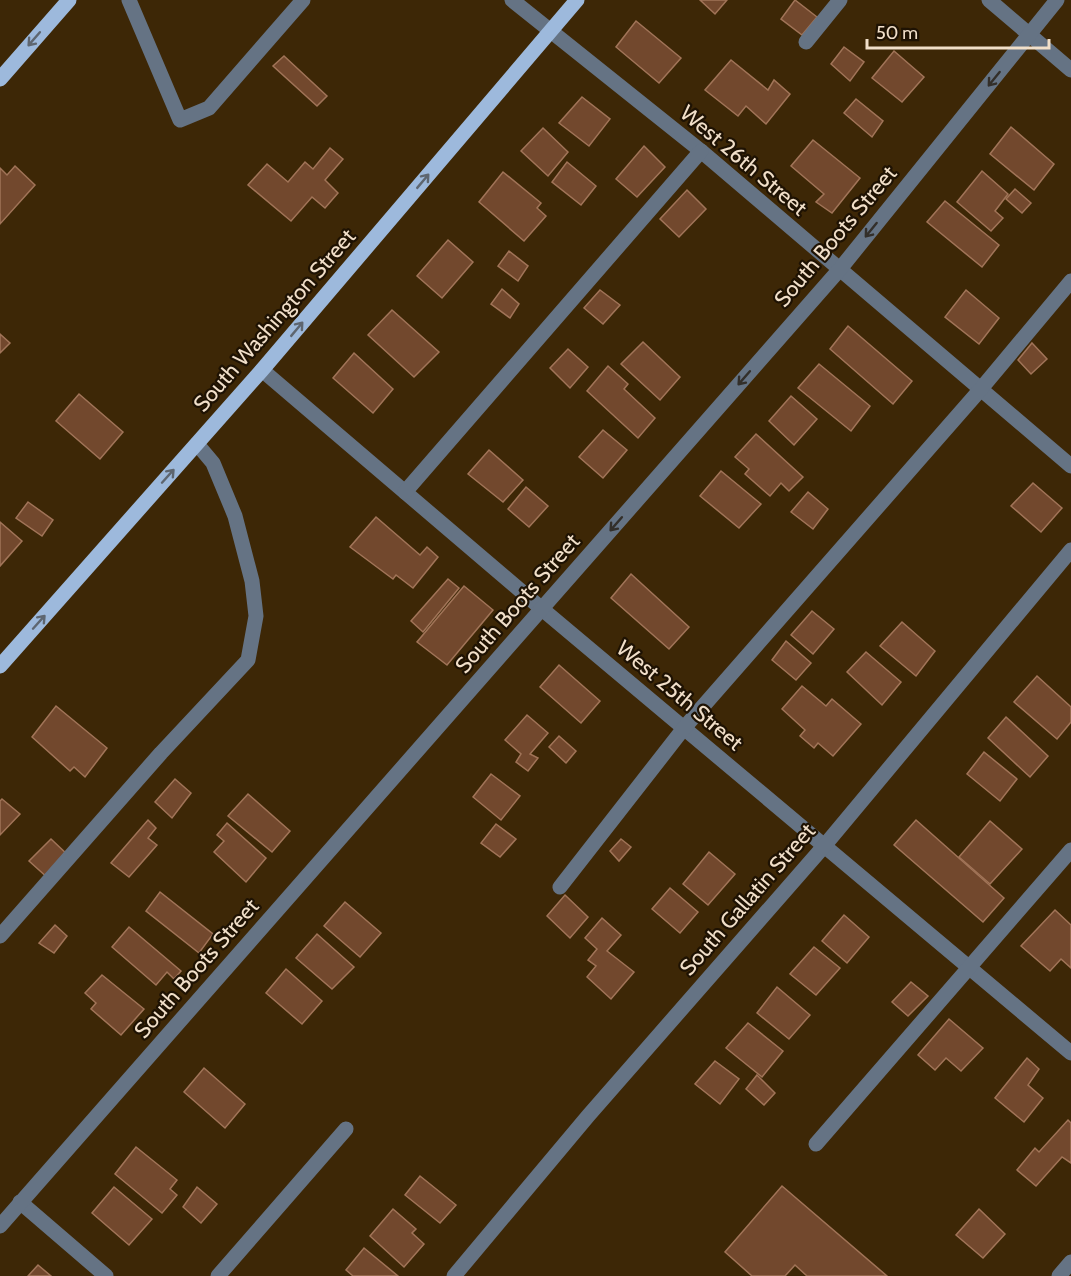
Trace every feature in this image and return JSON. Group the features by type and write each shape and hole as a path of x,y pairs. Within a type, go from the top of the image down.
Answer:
{"main road":[{"path":"0,79 69,0"},
{"name":"South Washington Street","path":"0,666 262,370 577,0"}],"street":[{"path":"129,0 180,120 209,108 303,0"},
{"name":"West 26th Street","path":"512,0 701,151 1071,466"},
{"path":"806,42 840,0"},
{"path":"989,0 1071,70"},
{"name":"South Boots Street","path":"0,1226 840,269 1057,0"},
{"path":"405,492 701,151"},
{"path":"560,887 684,728 980,390 1071,281"},
{"name":"West 25th Street","path":"262,370 542,609 1071,1053"},
{"path":"0,936 248,660 256,616 252,581 235,516 213,463 197,444"},
{"name":"South Gallatin Street","path":"454,1276 588,1116 825,845 1071,550"},
{"path":"816,1144 1071,850"},
{"path":"218,1276 346,1129"},
{"path":"20,1202 106,1276"},
{"path":"1059,1276 1071,1262"}],"building":[{"path":"700,0 727,0 715,14"},
{"path":"795,0 817,17 802,35 781,19"},
{"path":"636,21 681,58 659,83 616,47"},
{"path":"844,47 864,62 850,81 831,64"},
{"path":"894,51 924,77 902,102 872,78"},
{"path":"284,56 327,96 317,106 273,66"},
{"path":"731,60 768,90 774,80 790,94 766,124 746,106 738,116 705,90"},
{"path":"582,97 610,119 589,146 559,123"},
{"path":"856,99 883,121 872,137 844,113"},
{"path":"1011,127 1054,164 1034,190 990,154"},
{"path":"543,128 568,152 548,176 521,151"},
{"path":"813,140 860,178 832,213 816,202 824,194 791,166"},
{"path":"644,146 665,167 637,197 616,179"},
{"path":"330,148 343,159 325,180 338,193 325,208 312,197 291,221 248,185 267,164 288,182 305,162 313,169"},
{"path":"567,162 596,186 581,205 552,182"},
{"path":"15,166 35,185 0,224 0,168 7,175"},
{"path":"982,171 1008,194 995,211 1003,218 991,231 957,202"},
{"path":"503,172 541,203 537,208 546,216 524,241 479,202"},
{"path":"1015,189 1031,203 1022,213 1006,199"},
{"path":"687,190 706,209 679,237 660,219"},
{"path":"945,201 999,245 982,267 927,222"},
{"path":"448,240 473,262 442,298 417,276"},
{"path":"509,251 528,266 518,281 498,266"},
{"path":"502,289 519,304 510,318 491,304"},
{"path":"600,290 620,305 603,324 584,308"},
{"path":"966,290 999,318 979,344 945,317"},
{"path":"392,310 439,352 414,377 368,335"},
{"path":"848,326 912,381 893,404 830,349"},
{"path":"0,334 10,343 0,353"},
{"path":"643,342 680,377 660,400 621,364"},
{"path":"1032,343 1047,359 1031,374 1018,360"},
{"path":"568,349 588,367 570,388 550,368"},
{"path":"354,353 393,389 373,413 333,378"},
{"path":"819,364 870,406 851,431 798,388"},
{"path":"608,366 628,384 624,389 655,418 638,438 587,391"},
{"path":"79,394 123,432 100,459 56,421"},
{"path":"791,396 817,419 794,445 769,421"},
{"path":"603,430 627,450 603,478 579,457"},
{"path":"756,434 803,477 789,491 781,483 770,496 745,474 749,469 735,457"},
{"path":"489,450 523,480 503,502 468,474"},
{"path":"721,471 761,504 739,528 700,496"},
{"path":"1033,483 1062,508 1041,532 1011,506"},
{"path":"526,487 548,506 529,527 508,509"},
{"path":"808,492 828,509 813,529 791,512"},
{"path":"28,502 53,520 42,536 16,518"},
{"path":"376,517 420,555 427,547 438,557 413,588 396,575 393,579 350,547"},
{"path":"0,522 22,541 0,566"},
{"path":"631,574 689,627 669,649 611,598"},
{"path":"448,579 459,588 423,632 411,621"},
{"path":"464,586 493,610 447,665 417,642"},
{"path":"812,611 834,629 813,654 791,635"},
{"path":"902,622 935,651 916,676 880,646"},
{"path":"786,641 811,663 796,680 772,660"},
{"path":"866,652 901,682 882,705 847,672"},
{"path":"559,665 600,701 581,723 540,687"},
{"path":"1037,676 1071,707 1071,722 1057,739 1014,702"},
{"path":"802,686 826,706 832,699 861,724 833,756 818,743 814,748 800,736 805,730 782,709"},
{"path":"56,706 107,748 85,777 74,767 70,771 32,737"},
{"path":"527,715 548,733 530,754 538,758 528,771 516,762 521,754 505,740"},
{"path":"1006,717 1048,756 1030,777 988,738"},
{"path":"559,736 576,751 566,763 549,747"},
{"path":"984,752 1017,779 1000,801 967,774"},
{"path":"491,774 520,796 501,820 473,797"},
{"path":"175,779 191,793 172,818 155,802"},
{"path":"248,794 290,831 272,852 228,816"},
{"path":"2,799 20,814 0,835 0,801"},
{"path":"148,820 156,828 148,838 157,845 129,877 111,863"},
{"path":"916,820 1004,898 983,922 894,845"},
{"path":"990,821 1022,849 990,884 959,857"},
{"path":"227,823 266,858 246,882 214,852 224,841 217,835"},
{"path":"496,824 516,839 500,857 481,843"},
{"path":"51,839 70,857 49,879 29,861"},
{"path":"621,839 631,847 619,861 610,851"},
{"path":"709,852 735,874 708,905 683,884"},
{"path":"670,888 698,912 680,933 652,909"},
{"path":"160,892 213,934 199,953 146,911"},
{"path":"565,895 588,917 570,938 547,916"},
{"path":"345,902 381,933 360,957 324,926"},
{"path":"1055,910 1071,925 1071,968 1061,959 1050,971 1021,946"},
{"path":"844,915 869,937 847,963 822,941"},
{"path":"602,918 621,935 607,951 634,972 611,999 587,977 596,966 588,960 597,949 585,938"},
{"path":"55,925 67,936 54,953 39,943"},
{"path":"129,927 181,971 174,979 167,972 156,985 112,947"},
{"path":"317,934 354,967 332,989 296,958"},
{"path":"814,947 840,968 816,995 790,974"},
{"path":"286,969 322,1001 302,1024 266,993"},
{"path":"102,975 144,1009 121,1035 91,1009 96,1003 85,993"},
{"path":"911,982 928,996 908,1016 892,1002"},
{"path":"777,987 810,1015 789,1039 757,1013"},
{"path":"949,1019 983,1048 961,1071 946,1058 935,1070 918,1055"},
{"path":"748,1023 783,1051 762,1077 726,1048"},
{"path":"1027,1058 1039,1069 1028,1085 1043,1098 1024,1122 995,1098"},
{"path":"715,1061 739,1079 720,1104 695,1084"},
{"path":"204,1068 245,1104 225,1128 184,1092"},
{"path":"757,1075 775,1093 764,1105 746,1089"},
{"path":"1068,1120 1071,1123 1071,1163 1062,1157 1036,1186 1017,1170 1035,1148 1039,1152"},
{"path":"136,1147 177,1180 170,1189 177,1195 162,1213 115,1174"},
{"path":"420,1176 456,1205 440,1223 405,1195"},
{"path":"782,1186 887,1276 807,1276 795,1265 785,1276 752,1276 725,1252"},
{"path":"114,1187 152,1219 129,1245 92,1213"},
{"path":"197,1187 217,1204 201,1223 183,1207"},
{"path":"393,1209 416,1229 412,1233 424,1244 404,1267 370,1236"},
{"path":"979,1209 1005,1234 983,1258 956,1235"},
{"path":"364,1248 398,1276 353,1276 346,1270"},
{"path":"38,1265 51,1276 28,1276"}]}
